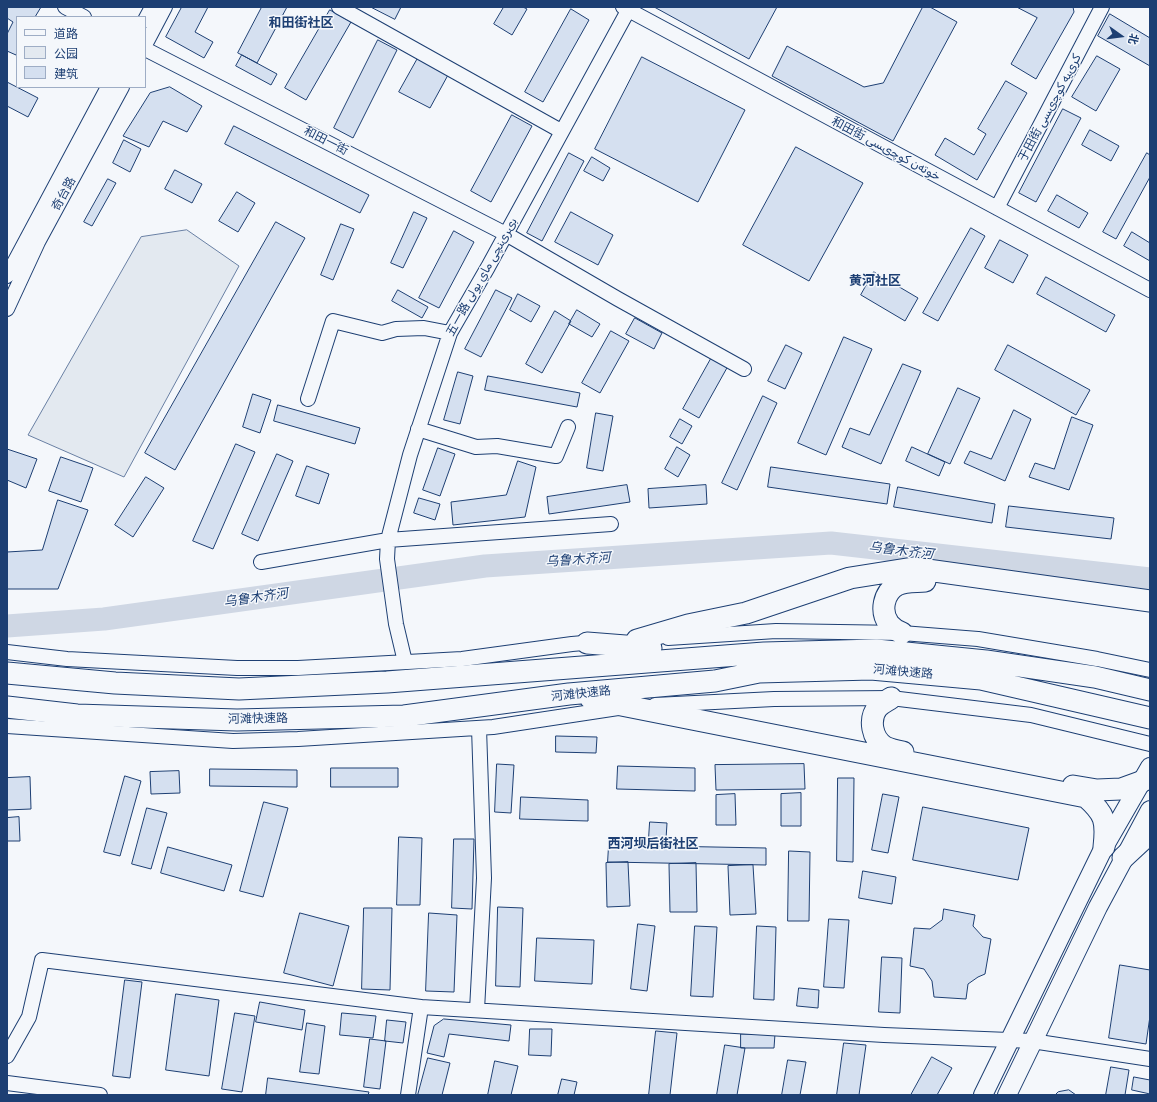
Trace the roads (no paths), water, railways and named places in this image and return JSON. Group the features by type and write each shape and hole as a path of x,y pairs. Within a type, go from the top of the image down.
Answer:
{"highway":[{"path":"638,640 688,625 746,613 850,578 913,568 1150,601"},
{"path":"902,633 889,624 885,616 884,608 885,600 889,592 895,586 902,583 941,581 1150,612"},
{"path":"587,643 746,655"},
{"name":"河滩快速路","path":"7,673 115,683 239,690 387,682 746,655 876,650 994,662 1095,677 1150,690"},
{"name":"河滩快速路","path":"7,707 78,715 237,720 404,716 569,694 715,681 759,672 871,669 981,679 1150,718"},
{"path":"569,694 1086,797 1098,808 1104,819 1106,831 1104,847"},
{"path":"891,698 878,708 872,724 877,740 891,750 1097,790 1120,789 1145,776"},
{"path":"1123,858 1150,833"}],"main road":[{"path":"983,1095 1104,847 1145,776"},
{"path":"1007,1095 1098,907 1150,810"}],"street":[{"path":"65,7 82,16"},
{"path":"146,18 152,7"},
{"path":"146,43 166,7"},
{"path":"339,7 561,131"},
{"name":"于田街 كرىيە كوچىسى","path":"997,208 1102,7"},
{"name":"五一路 بىرىنچى ماي يولى","path":"405,662 396,624 387,559 388,540 418,430 450,333 506,234 627,8"},
{"name":"和田街 خوتەن كوچىسى","path":"627,8 1150,290"},
{"name":"和田一街","path":"146,50 506,234 744,369"},
{"name":"奇台路","path":"7,276 107,88"},
{"name":"奇台路","path":"8,306 38,242 121,88"},
{"path":"308,399 333,321 382,333 396,329 424,328 450,333"},
{"path":"418,430 476,447 497,446 556,456 568,427"},
{"path":"261,562 388,540 611,524"},
{"path":"7,652 67,659 237,668 298,668 462,659 587,643 776,631 902,633 978,639 1097,659 1150,670"},
{"path":"7,726 233,741 298,739 493,727 631,706 774,700 891,698 1031,715 1150,744"},
{"path":"477,1010 484,878 479,728"},
{"path":"7,1056 29,1017 42,960 421,1007 876,1034 1032,1041 1150,1059"},
{"path":"408,1095 421,1007"},
{"path":"7,1083 100,1095"}],"waterway":[{"name":"乌鲁木齐河","path":"7,626 104,619 485,566 831,543 1150,579"}],"district":[{"name":"和田街社区","path":"301,23"},
{"name":"黄河社区","path":"875,281"},
{"name":"西河坝后街社区","path":"653,844"}]}
